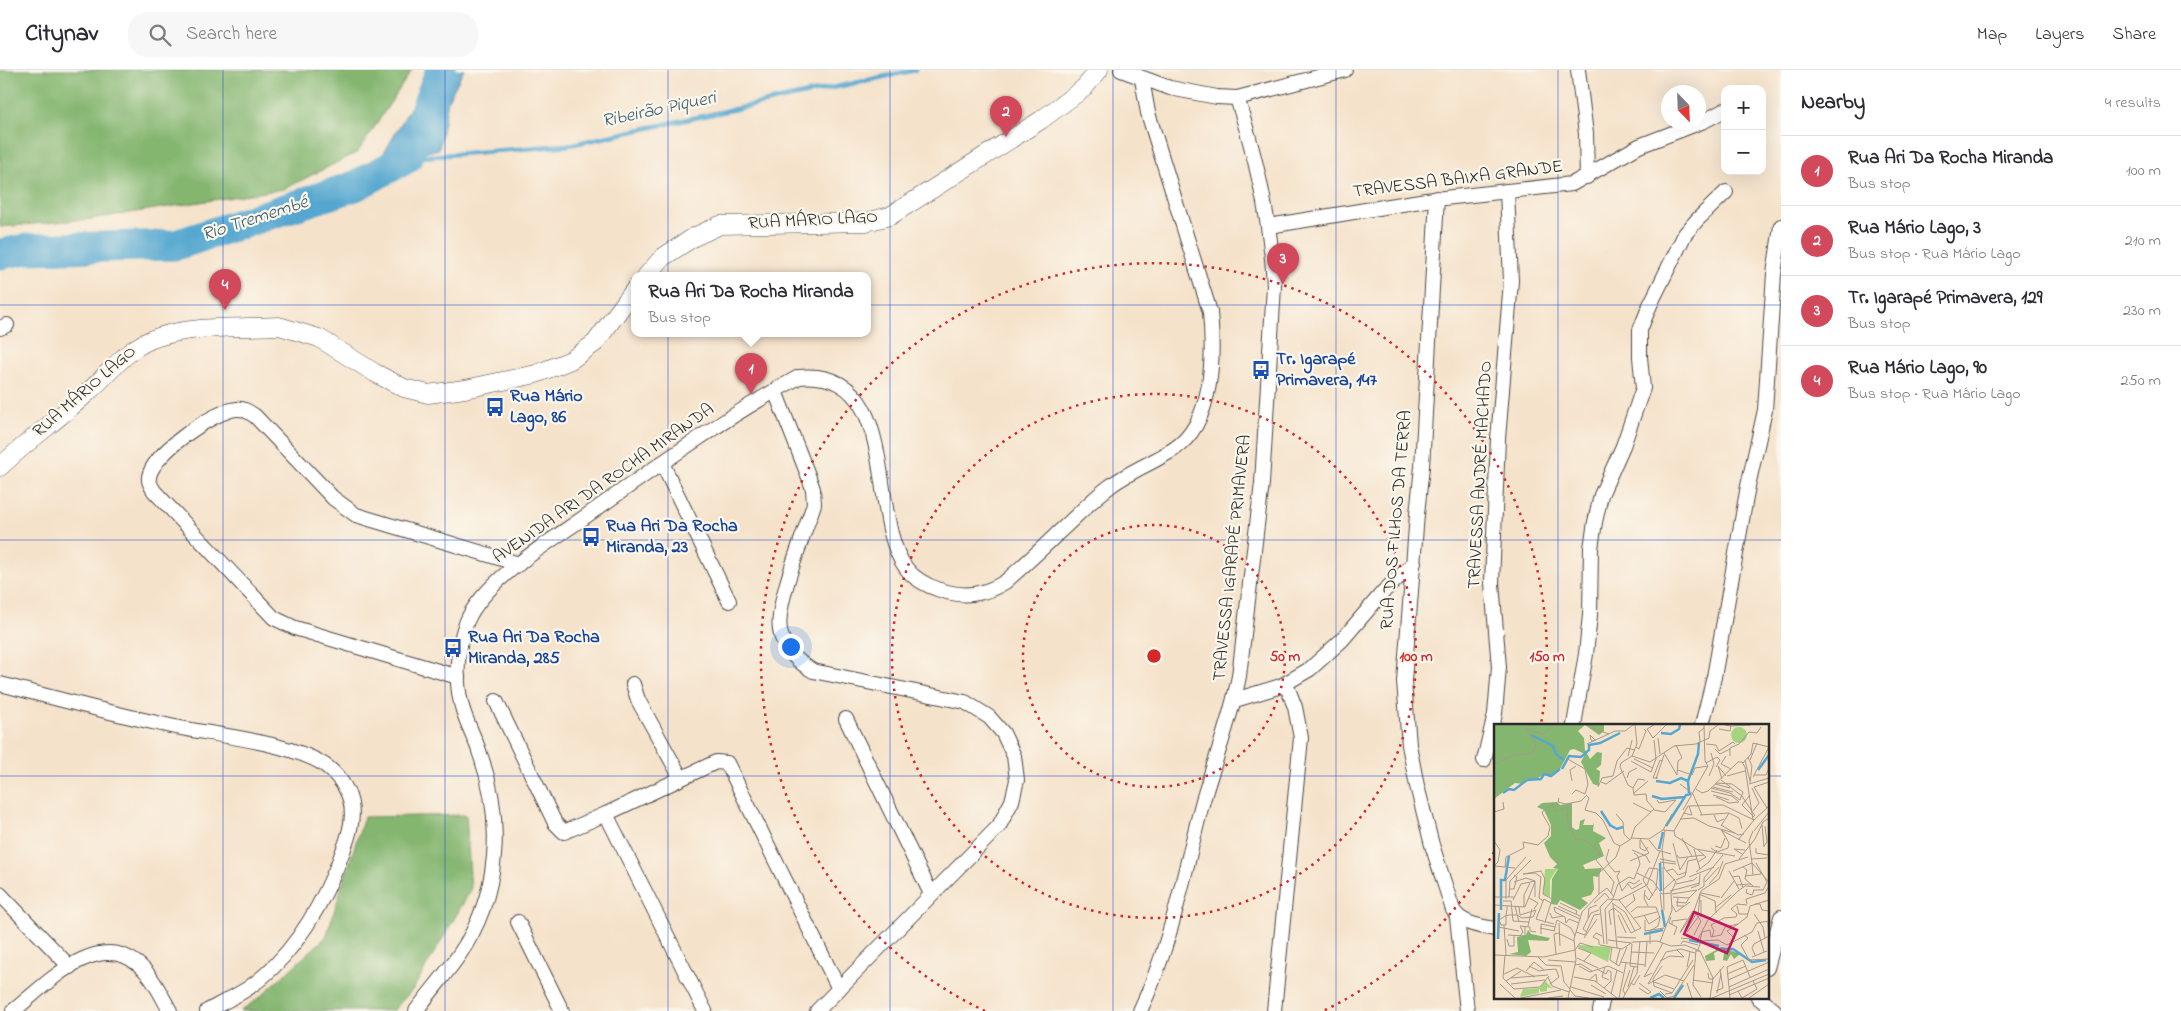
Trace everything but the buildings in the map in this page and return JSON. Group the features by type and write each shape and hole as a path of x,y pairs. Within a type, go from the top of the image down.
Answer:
{"street":[{"name":"RUA MÁRIO LAGO","path":"650,272 663,257 694,237 720,225 866,222 890,216 1041,120 1084,88 1100,70"},
{"path":"1122,70 1170,88 1217,97 1237,98 1345,70"},
{"path":"1578,70 1586,134 1587,177"},
{"name":"AVENIDA ARI DA ROCHA MIRANDA","path":"416,1011 460,954 477,921 490,884 495,854 495,816 489,783 481,755 461,704 458,677 461,642 468,620 480,600 519,564 662,463 799,377 815,376 836,382 861,405 871,427 878,450 891,531 898,556 906,570 927,586 955,595 971,595 991,591 1005,582 1086,505 1110,486 1176,448 1192,432 1201,416 1212,366 1213,342 1210,312 1148,113 1142,79"},
{"name":"TRAVESSA IGARAPÉ PRIMAVERA","path":"1140,1011 1152,986 1171,924 1203,801 1235,700 1240,676 1266,441 1274,286 1269,226 1254,154 1237,98"},
{"name":"TRAVESSA BAIXA GRANDE","path":"1269,226 1437,198 1572,184 1632,150 1704,121 1721,112"},
{"name":"TRAVESSA ANDRÉ MACHADO","path":"1484,760 1495,714 1499,667 1492,583 1498,439 1511,281 1508,191"},
{"path":"1574,724 1586,654 1590,615 1591,548 1595,522 1601,495 1623,446 1643,388 1640,330 1647,311 1685,234 1703,213 1726,192"},
{"name":"RUA DOS FILHOS DA TERRA","path":"1437,198 1422,466 1404,680 1410,745 1432,845 1445,889 1457,917 1467,1011"},
{"path":"1702,724 1714,677 1748,486 1765,410 1774,274 1781,226"},
{"name":"RUA MÁRIO LAGO","path":"0,467 21,447 88,393 136,346 158,337 191,330 279,326 289,328 319,338 375,373 404,388 428,394 465,389 536,374 571,360 596,343 631,295"},
{"path":"775,391 813,489 814,504 783,597 780,630 786,646 797,661 813,671 964,702 990,717 1004,733 1014,756 1017,780 1012,801 999,826 817,1011"},
{"path":"458,677 295,628 274,618 154,491 149,482 153,466 174,444 201,425 225,412 238,408 246,410 255,416 334,498 356,515 519,564"},
{"path":"662,463 730,601"},
{"path":"1235,700 1286,684 1326,656 1384,591 1414,562"},
{"path":"0,684 166,725 290,749 316,760 332,770 343,785 351,805 352,823 331,880 314,913 297,939 274,966 247,989 207,1011"},
{"path":"633,684 638,700 680,778"},
{"path":"1274,1011 1300,738 1295,706 1286,684"},
{"path":"496,701 555,823 561,830 568,832 716,762 727,763 839,989"},
{"path":"846,719 931,894"},
{"path":"606,814 705,1011"},
{"path":"0,894 70,967"},
{"path":"1457,917 1478,926 1494,930"},
{"path":"1768,964 1781,917"},
{"path":"518,922 562,1011"},
{"path":"13,1011 88,955 106,952 123,955 138,964 152,980 170,1011"},
{"path":"1600,1011 1603,998"},
{"path":"1759,998 1775,1011"}],"green space":[{"path":"0,70 412,70 358,152 284,189 91,219 0,227"},
{"path":"466,815 471,890 413,989 393,1011 241,1011 261,996 326,937 364,817"}],"water":[{"path":"432,70 464,70 448,100 439,149 377,165"}],"waterway":[{"name":"Rio Tremembé","path":"0,254 27,249 176,245 355,186 407,158 441,70"},
{"name":"Ribeirão Piqueri","path":"407,158 569,145 915,70"}],"place":[{"name":"Rua Mário Lago, 3","path":"1006,137"},
{"name":"Tr. Igarapé Primavera, 129","path":"1283,284"},
{"name":"Rua Mário Lago, 90","path":"225,310"},
{"name":"Tr. Igarapé Primavera, 147","path":"1261,370"},
{"name":"Rua Ari Da Rocha Miranda","path":"751,394"},
{"name":"Rua Mário Lago, 86","path":"495,407"},
{"name":"Rua Ari Da Rocha Miranda, 23","path":"591,537"},
{"name":"Rua Ari Da Rocha Miranda, 285","path":"453,648"}]}
